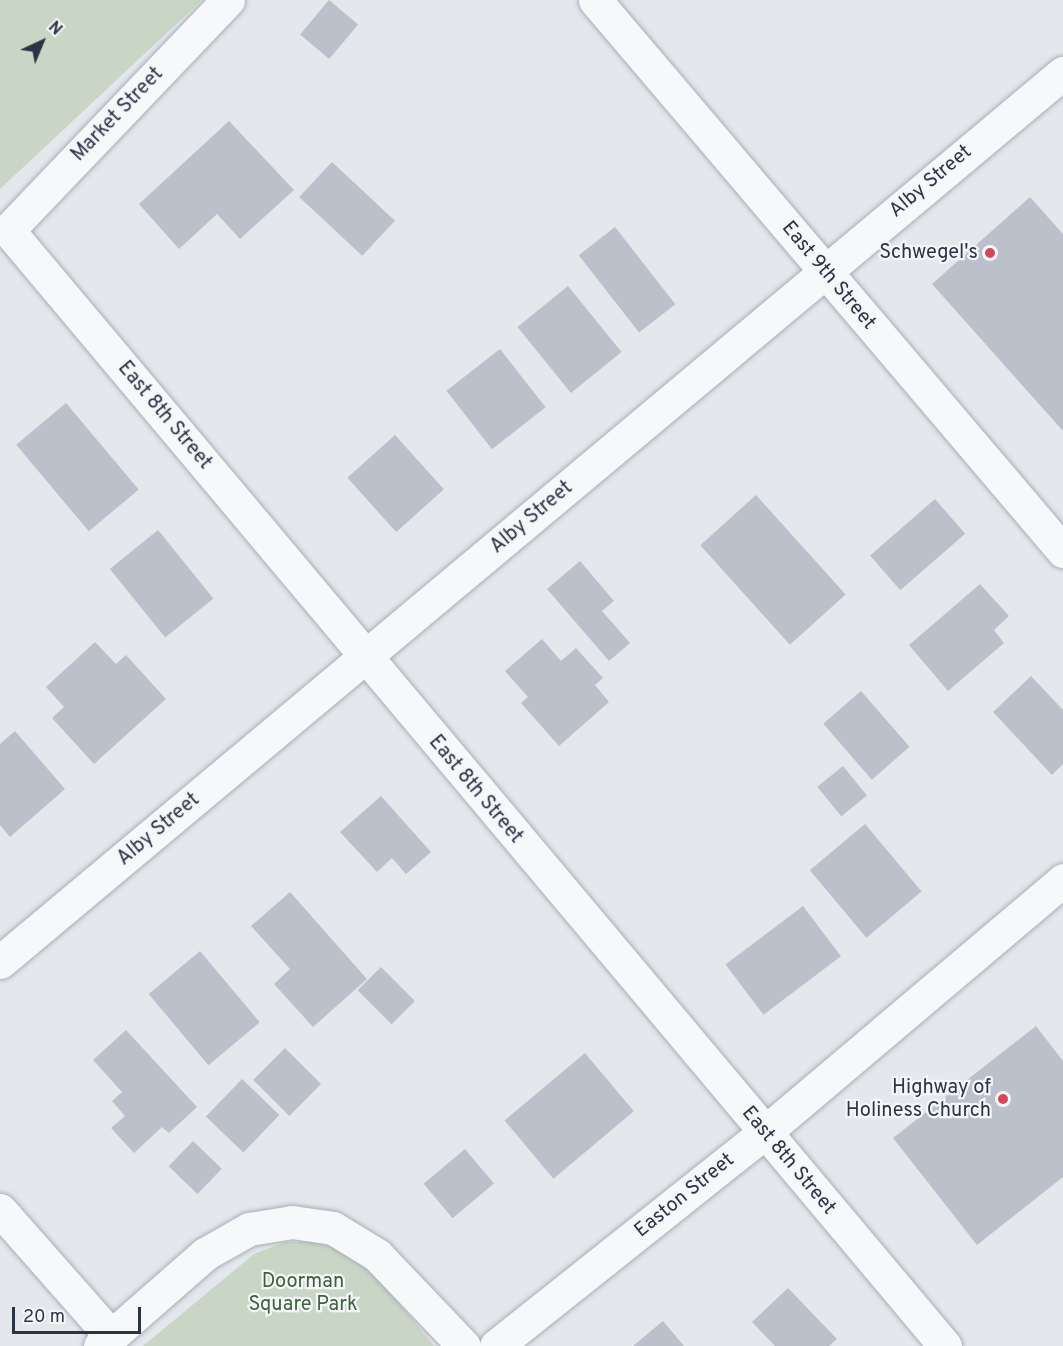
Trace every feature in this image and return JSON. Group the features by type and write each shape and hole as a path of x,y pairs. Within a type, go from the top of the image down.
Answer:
{"street":[{"name":"Market Street","path":"8,230 228,0"},
{"name":"East 9th Street","path":"595,0 1063,551"},
{"name":"Alby Street","path":"0,962 365,660 824,271 1063,73"},
{"name":"East 8th Street","path":"8,230 365,660 945,1346"},
{"name":"Easton Street","path":"496,1346 764,1133 1063,880"},
{"path":"0,1210 106,1341 205,1254 270,1223 333,1228 353,1238 427,1305 464,1346"}],"green space":[{"path":"0,0 202,0 0,189"},
{"name":"Doorman Square Park","path":"285,1242 317,1242 348,1253 374,1272 434,1346 143,1346 254,1254"}],"building":[{"path":"329,0 358,24 329,59 300,34"},
{"path":"229,121 294,190 240,239 217,214 179,249 139,204"},
{"path":"332,162 395,221 362,256 299,197"},
{"path":"1030,197 1063,234 1063,431 932,284"},
{"path":"615,227 675,304 639,333 579,255"},
{"path":"568,286 621,352 571,393 517,327"},
{"path":"500,349 546,407 492,449 446,391"},
{"path":"66,403 139,490 89,531 16,445"},
{"path":"395,435 444,489 396,532 347,478"},
{"path":"756,495 846,595 790,645 700,545"},
{"path":"935,499 965,534 900,590 870,555"},
{"path":"158,530 213,598 165,637 110,569"},
{"path":"580,561 614,601 602,611 630,643 609,661 547,589"},
{"path":"980,584 1009,616 994,630 1004,643 948,691 909,645"},
{"path":"542,639 561,661 576,648 603,678 595,685 609,702 559,746 521,703 528,697 505,671"},
{"path":"95,642 116,664 126,655 166,699 94,764 52,718 64,707 46,687"},
{"path":"1031,676 1063,710 1063,764 1052,775 993,712"},
{"path":"861,691 910,747 872,780 823,724"},
{"path":"15,731 65,789 10,837 0,825 0,744"},
{"path":"843,766 867,796 841,816 817,787"},
{"path":"381,796 431,852 406,874 392,858 377,872 340,832"},
{"path":"865,824 922,891 866,938 810,870"},
{"path":"290,892 367,979 313,1027 274,984 290,969 251,926"},
{"path":"803,906 841,956 763,1015 726,964"},
{"path":"200,951 260,1022 208,1065 149,994"},
{"path":"381,967 415,1001 392,1024 358,990"},
{"name":"Highway of Holiness Church","path":"1036,1026 1063,1061 1063,1177 977,1245 893,1138"},
{"path":"126,1030 197,1107 169,1133 162,1127 134,1153 111,1128 125,1116 112,1101 122,1092 93,1060"},
{"path":"285,1048 321,1084 289,1116 253,1080"},
{"path":"585,1053 634,1111 553,1179 505,1120"},
{"path":"242,1079 279,1115 243,1153 206,1116"},
{"path":"193,1141 222,1169 197,1194 169,1166"},
{"path":"465,1149 494,1183 453,1218 424,1184"},
{"path":"788,1288 837,1339 829,1346 775,1346 752,1322"},
{"path":"663,1321 684,1346 633,1346"}],"place":[{"name":"Schwegel's","path":"990,253"},
{"name":"Highway of Holiness Church","path":"1003,1099"}]}
